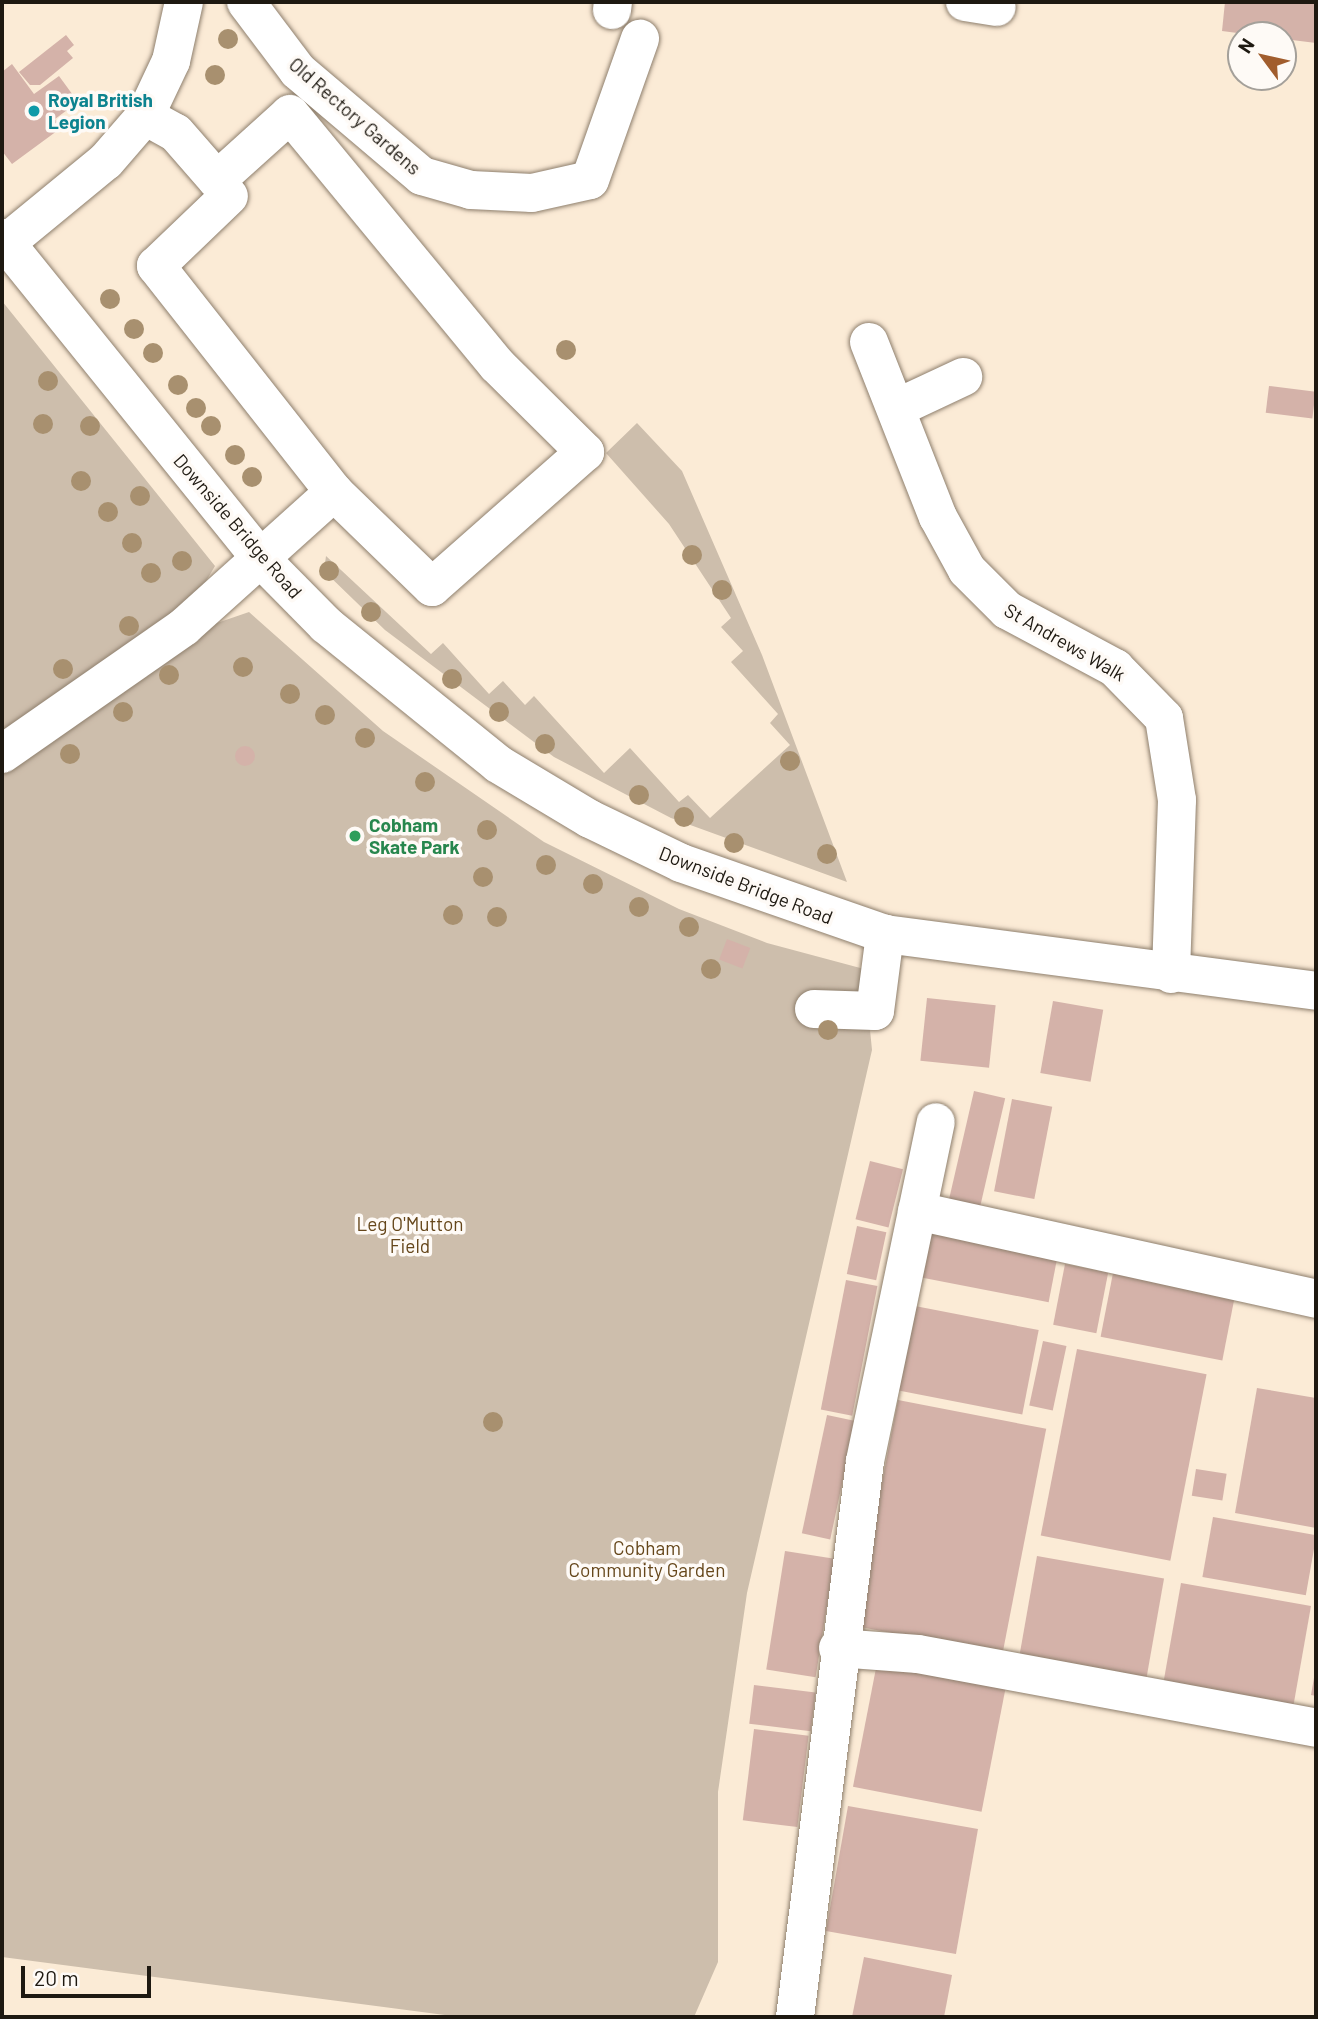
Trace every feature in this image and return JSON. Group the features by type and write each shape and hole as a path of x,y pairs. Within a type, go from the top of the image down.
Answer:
{"street":[{"path":"4,241 106,161 145,116 171,61 184,2"},
{"name":"Old Rectory Gardens","path":"246,2 298,71 422,176 471,190 532,193 590,180 640,39"},
{"path":"290,114 497,365 585,453 432,586 334,492 156,266 223,188 290,114"},
{"path":"145,116 176,133 223,188"},
{"name":"Downside Bridge Road","path":"4,241 260,558 405,695 498,764 681,863 885,934 1171,974 1316,991"},
{"name":"St Andrews Walk","path":"869,342 899,407 938,517 967,569 1007,610 1115,668 1164,718 1177,800 1171,974"},
{"path":"899,407 963,377"},
{"path":"2,754 170,638 334,492"},
{"path":"814,1009 875,1011 885,934"},
{"path":"795,2017 838,1648 865,1461 936,1122"},
{"path":"917,1211 1316,1299"},
{"path":"838,1648 918,1654 1316,1728"}],"green space":[{"name":"Leg O'Mutton Field","path":"2,301 215,566 196,598 217,623 249,612 383,731 544,842 679,909 767,943 864,969 872,1050 747,1593 718,1792 718,1962 694,2017 460,2017 2,1957"},
{"path":"637,423 682,471 762,655 847,882 671,818 554,757 385,630 324,571 326,556 431,654 443,643 489,694 503,681 525,705 534,696 604,773 630,748 679,802 688,795 710,818 790,745 770,723 778,714 731,662 743,651 721,627 731,618 669,524 606,453"}],"building":[{"path":"1225,2 1316,2 1316,43 1297,41 1297,21 1227,21 1227,32 1222,31"},
{"path":"66,35 74,45 67,51 73,58 40,85 30,85 19,72"},
{"name":"Royal British Legion","path":"12,64 34,94 59,76 78,102 55,119 61,128 12,164 2,151 2,72"},
{"path":"1269,386 1316,392 1312,419 1266,413"},
{"path":"245,746 252,749 255,756 252,763 245,766 238,763 235,756 238,749"},
{"path":"727,939 750,948 742,968 719,960"},
{"path":"927,998 996,1005 989,1068 920,1061"},
{"path":"1053,1001 1103,1010 1091,1082 1040,1073"},
{"path":"974,1091 1005,1098 980,1207 949,1200"},
{"path":"1012,1099 1052,1107 1034,1199 994,1191"},
{"path":"870,1161 903,1169 888,1227 855,1219"},
{"path":"857,1226 886,1232 876,1280 847,1274"},
{"path":"929,1231 1058,1256 1049,1302 920,1277"},
{"path":"1065,1264 1108,1272 1096,1333 1053,1325"},
{"path":"1113,1273 1235,1297 1222,1360 1101,1337"},
{"path":"846,1280 877,1286 852,1416 821,1410"},
{"path":"915,1306 1039,1330 1022,1414 899,1390"},
{"path":"1043,1341 1066,1346 1053,1411 1029,1406"},
{"path":"1077,1349 1207,1374 1170,1561 1041,1536"},
{"path":"1257,1388 1316,1398 1316,1528 1235,1513"},
{"path":"898,1400 1046,1429 1002,1655 854,1626"},
{"path":"827,1415 855,1421 830,1539 802,1533"},
{"path":"1196,1469 1227,1474 1222,1501 1192,1496"},
{"path":"1213,1517 1316,1535 1306,1595 1202,1577"},
{"path":"785,1551 834,1559 816,1677 766,1670"},
{"path":"1037,1556 1164,1578 1146,1681 1019,1658"},
{"path":"1181,1583 1311,1606 1292,1711 1162,1688"},
{"path":"877,1663 1006,1688 982,1812 853,1787"},
{"path":"1316,1672 1316,1696 1311,1695"},
{"path":"754,1685 816,1693 811,1731 749,1724"},
{"path":"754,1729 809,1736 797,1827 743,1820"},
{"path":"848,1806 978,1829 956,1954 826,1931"},
{"path":"864,1957 952,1975 944,2017 852,2017"}],"place":[{"name":"Royal British Legion","path":"34,111"},
{"name":"Cobham Skate Park","path":"355,836"}],"park label":[{"name":"Cobham Community Garden","path":"647,1559"}]}
